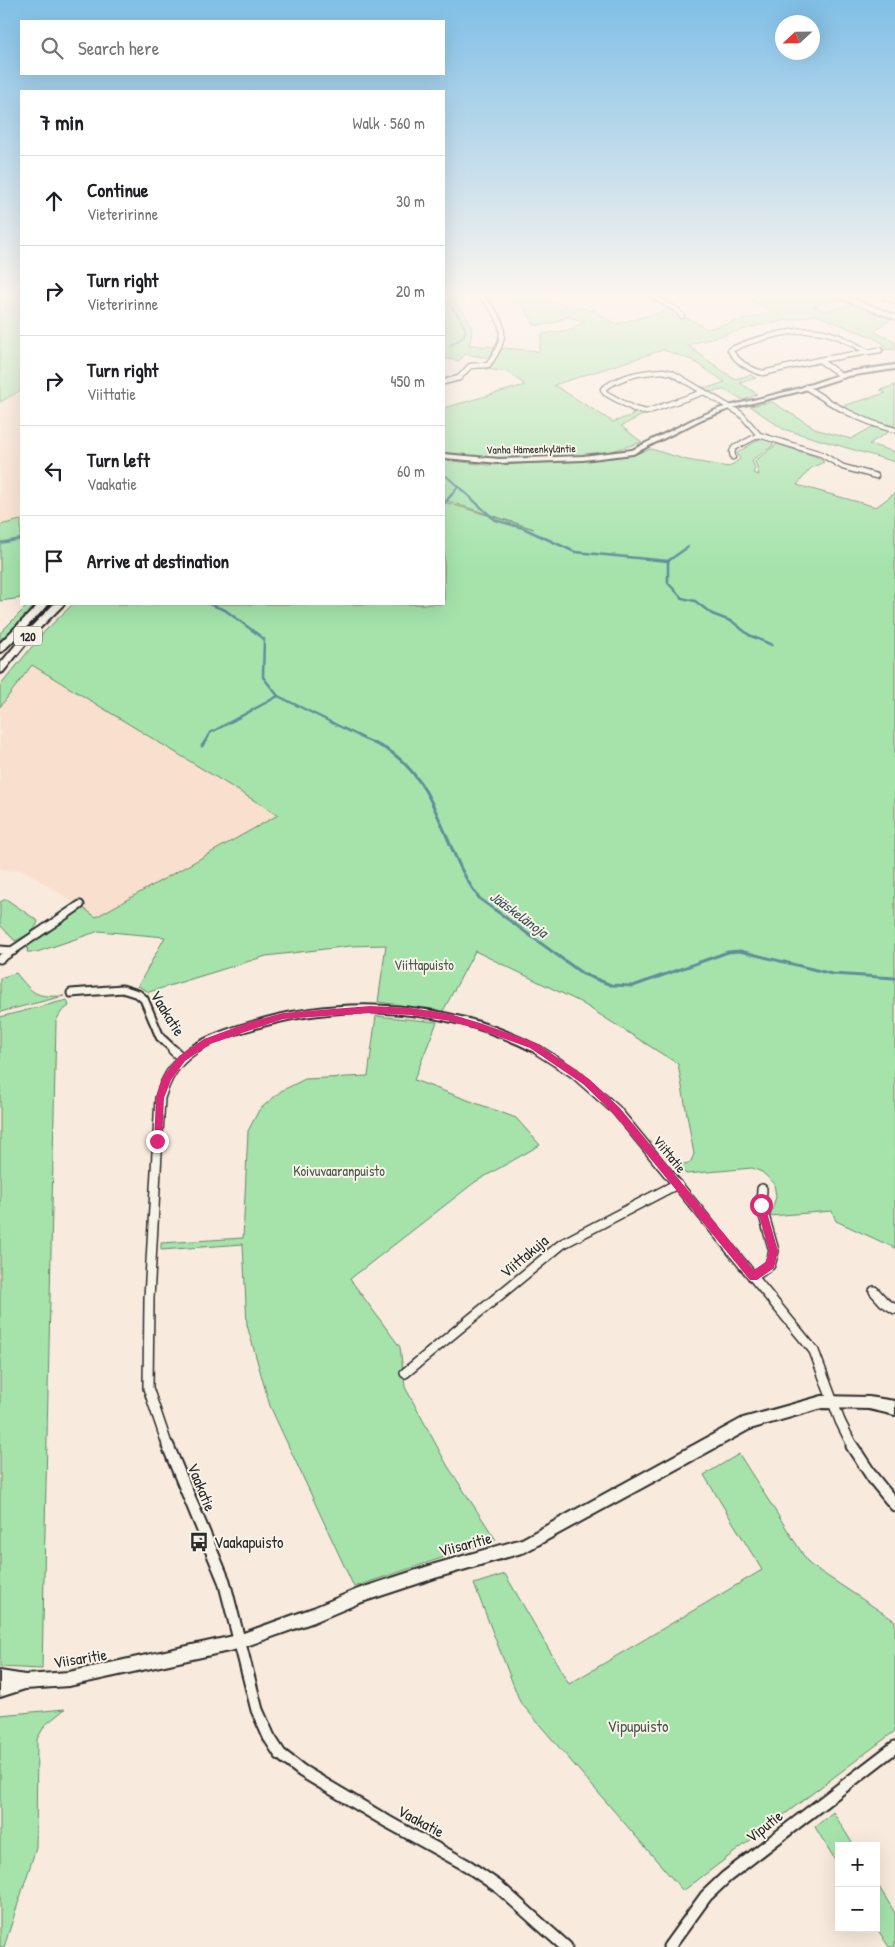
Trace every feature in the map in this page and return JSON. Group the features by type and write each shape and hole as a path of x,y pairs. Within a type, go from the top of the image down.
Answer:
{"main road":[{"name":"120","path":"0,649 43,605"},
{"name":"120","path":"0,670 30,633 58,605"}],"street":[{"path":"609,385 604,389 605,393 634,410 646,412 704,392"},
{"path":"692,385 741,414 759,435 821,454 844,467 876,476"},
{"name":"Vanha Hämeenkyläntie","path":"445,456 499,461 568,459 636,451 711,414 812,385"},
{"path":"805,387 850,414 877,426 895,430"},
{"path":"733,457 732,452 734,448 759,435"},
{"path":"826,462 833,460"},
{"path":"0,960 80,906"},
{"path":"0,950 13,951"},
{"name":"Vaakatie","path":"71,993 122,989 138,994 144,999 160,1037 182,1058 167,1078 160,1098 149,1298 148,1388 162,1432 224,1581 238,1642 257,1710 269,1737 280,1754 302,1771 325,1786 468,1866 500,1888 566,1947"},
{"name":"Viittatie","path":"182,1058 207,1042 256,1024 283,1016 313,1012 394,1010 451,1018 494,1030 535,1047 586,1082 616,1110 814,1351 834,1401 840,1422 883,1493 895,1505"},
{"name":"Viittakuja","path":"406,1373 562,1244 677,1184"},
{"path":"753,1277 770,1265 774,1251 761,1205 762,1189"},
{"path":"874,1290 884,1302 895,1309"},
{"name":"Viisaritie","path":"0,1689 25,1682 69,1679 238,1642 358,1596 525,1545 748,1423 811,1404 834,1401 869,1402 895,1408"},
{"name":"Viisaritie","path":"0,1678 25,1682"},
{"name":"Viputie","path":"669,1947 701,1902 721,1881 895,1747"}],"shaded area":[{"path":"20,391 20,520 0,525 0,402"},
{"path":"32,665 278,815 96,917 24,870 0,869 0,707"}],"green space":[{"path":"0,385 20,385 20,391 0,402"},
{"path":"525,385 554,385 613,422 633,415 632,410 645,414 621,426 642,442 602,454 554,457 491,458 445,453 445,408"},
{"path":"716,385 743,385 757,394 744,400 724,390 708,392 699,387"},
{"path":"895,385 895,426 870,420 842,406 886,393 880,390"},
{"path":"772,402 818,430 851,439 872,427 890,431 869,444 895,452 895,462 783,429 750,406"},
{"name":"Viittapuisto","path":"761,438 774,442 771,447 752,460 755,469 753,473 759,475 755,461 777,444 817,457 824,462 811,468 797,485 876,507 895,493 895,1248 836,1221 832,1211 770,1216 776,1197 774,1183 762,1172 752,1168 686,1174 676,1165 690,1163 694,1154 678,1064 580,1002 475,951 443,1011 378,1002 386,945 350,946 266,956 149,992 138,986 165,937 99,931 37,952 27,952 28,946 82,907 96,917 278,815 32,665 0,707 0,686 44,632 72,605 445,605 445,502 534,529 445,500 445,460 488,465 583,461 632,455 651,449 687,460 729,467 740,459 737,453"},
{"path":"20,520 20,598 0,601 0,525"},
{"path":"28,605 36,605 0,643 0,633"},
{"path":"6,899 38,921 32,931 15,941 0,925 0,902"},
{"path":"16,973 36,993 47,996 64,996 0,1012 0,978"},
{"path":"67,1000 69,1006 61,1012 56,1021 42,1669 0,1667 0,1017"},
{"name":"Koivuvaaranpuisto","path":"376,1016 437,1022 414,1080 516,1118 540,1145 475,1182 350,1279 400,1347 405,1387 447,1465 496,1540 354,1587 270,1406 247,1325 243,1244 161,1250 161,1243 243,1238 248,1131 259,1110 281,1091 305,1079 368,1076"},
{"name":"Vipupuisto","path":"739,1454 809,1564 895,1621 895,1731 683,1891 520,1702 474,1584 505,1574 569,1684 762,1570 704,1475"},
{"path":"65,1709 45,1725 37,1739 36,1848 4,1947 0,1947 0,1715"},
{"path":"833,1812 852,1842 835,1842 835,1860 815,1827"},
{"path":"880,1889 895,1913 895,1947 889,1947 879,1932"}],"waterway":[{"path":"445,475 462,490"},
{"path":"445,503 456,489"},
{"path":"461,489 495,520 523,528 575,552 668,561"},
{"path":"0,543 20,539"},
{"path":"668,561 688,547"},
{"path":"668,561 668,583 682,598 695,601 712,614 733,622 749,635 772,645"},
{"name":"Jääskelänoja","path":"212,605 225,610 264,639 263,677 278,696"},
{"path":"207,738 210,733 278,696"},
{"name":"Jääskelänoja","path":"278,696 363,738"},
{"path":"202,746 208,737"},
{"name":"Jääskelänoja","path":"360,737 391,752 408,767 421,784 432,802 458,862 480,899 583,974 611,985 633,986 728,952 740,951 832,974 895,978"}],"place":[{"name":"Vaakapuisto","path":"199,1542"}],"route":[{"path":"157,1141 160,1098 167,1078 182,1058 207,1042 230,1032 283,1016 313,1012 370,1009 411,1011 450,1018 494,1030 533,1046 586,1082 616,1110 635,1132 753,1277 770,1265 774,1251 761,1205"}]}
